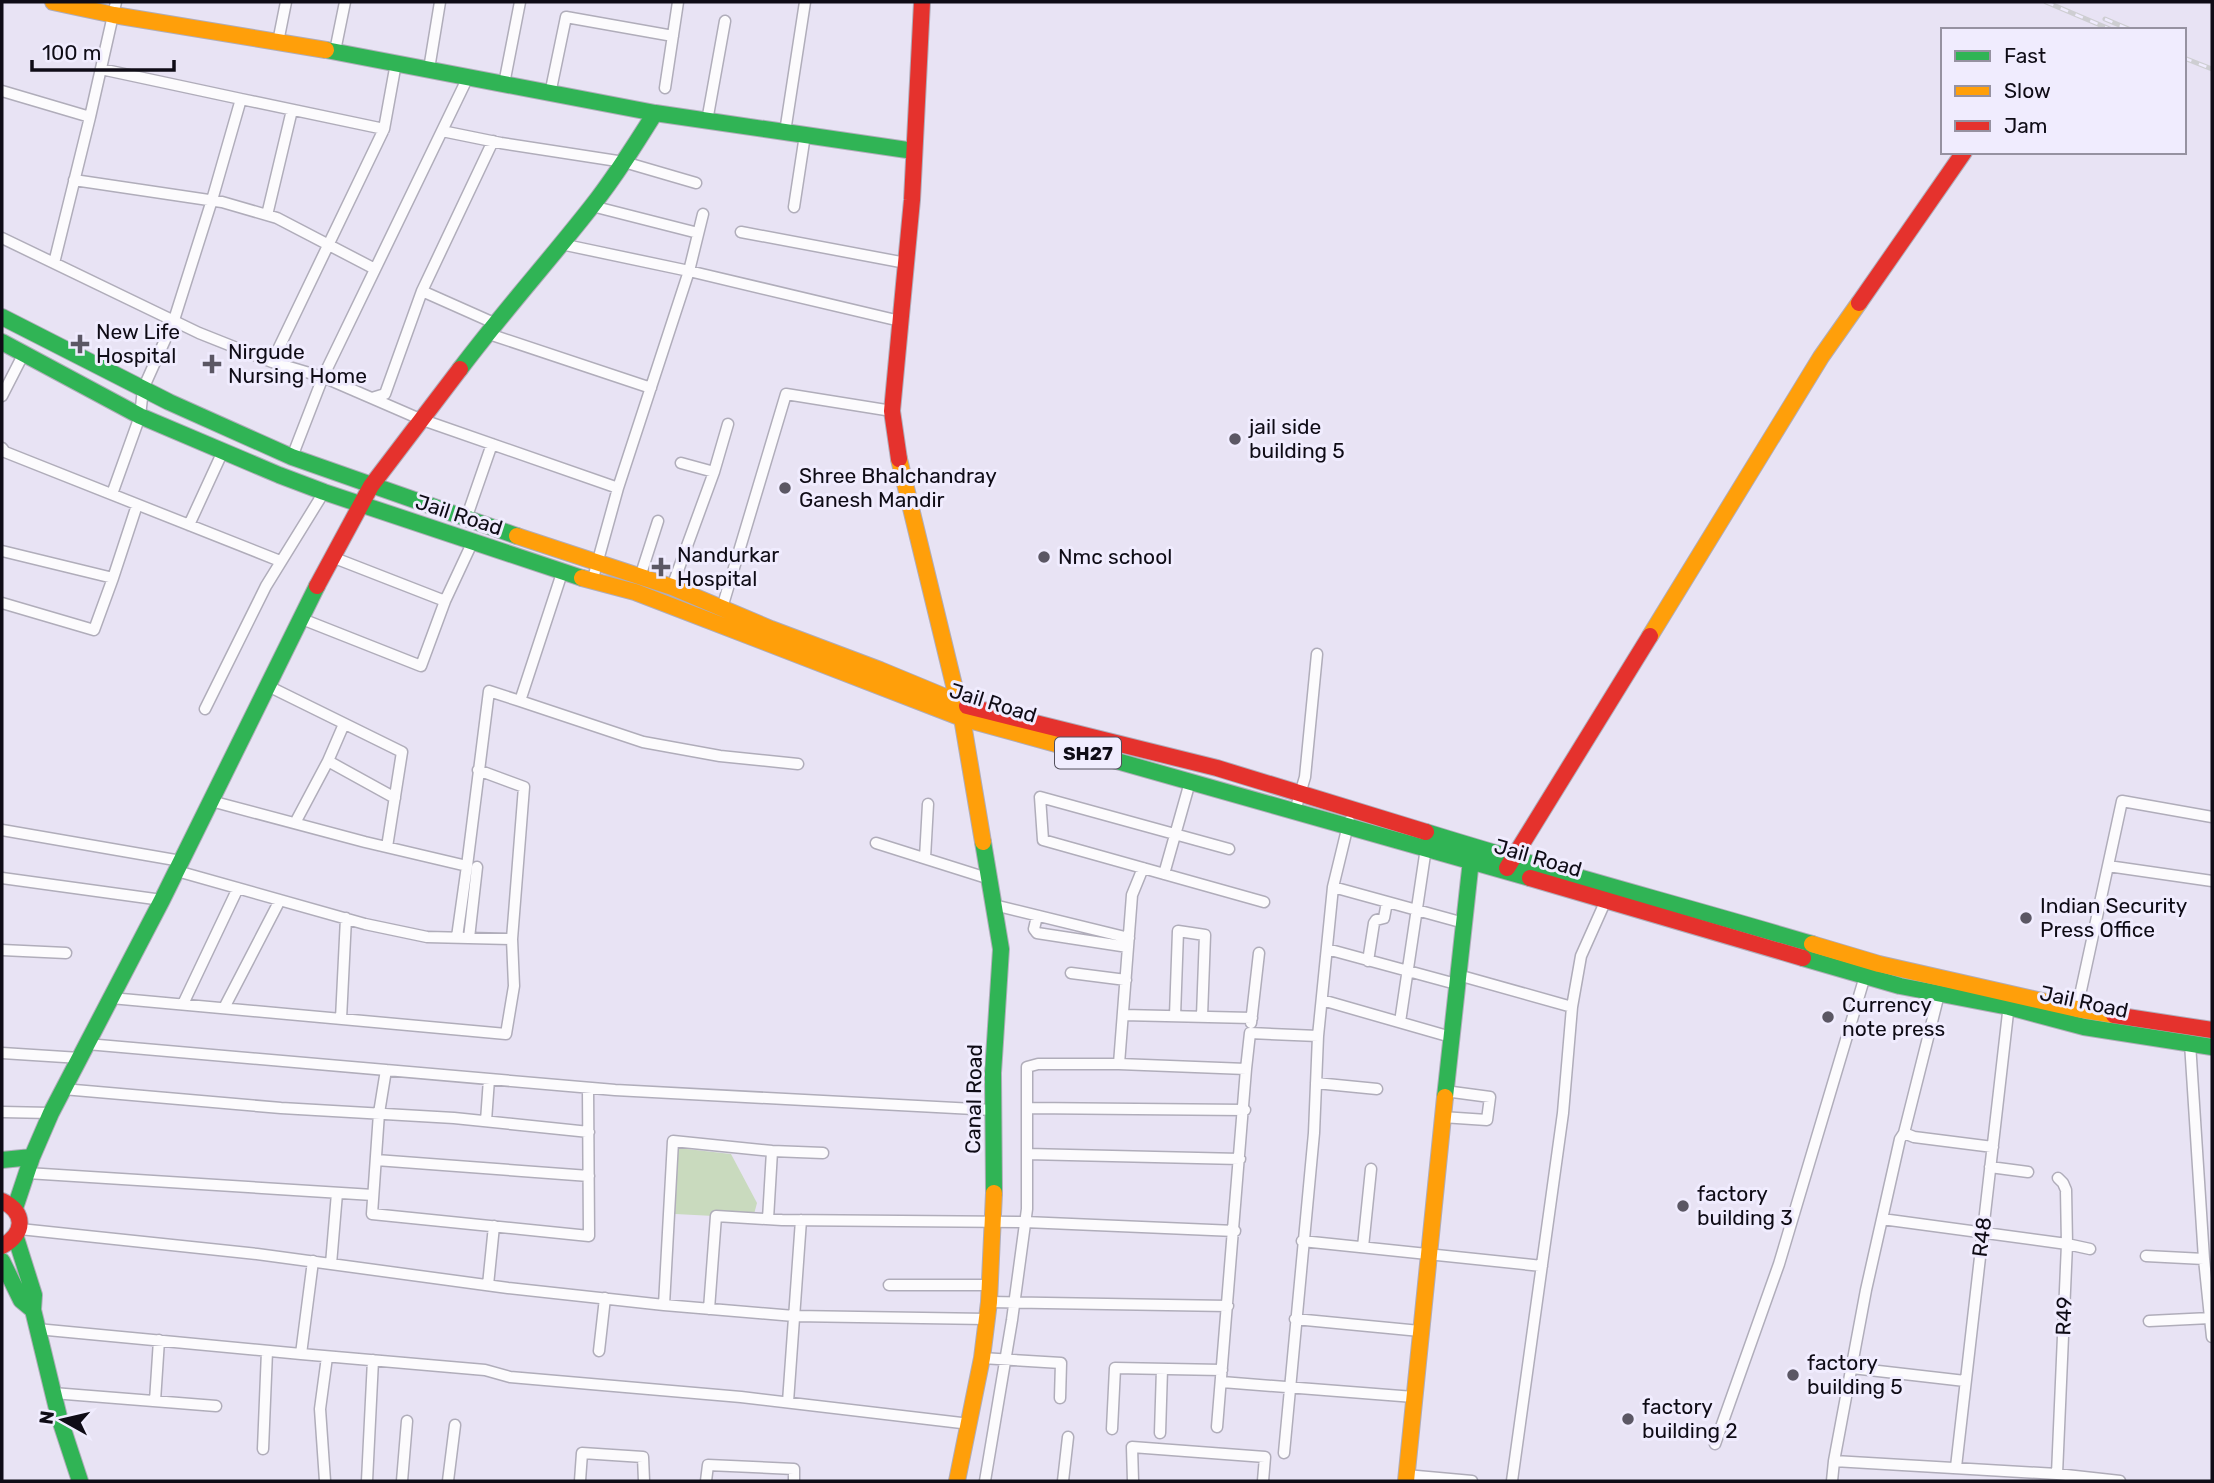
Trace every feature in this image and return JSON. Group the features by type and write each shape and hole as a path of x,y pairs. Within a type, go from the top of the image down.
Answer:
{"street":[{"path":"53,2 115,8 278,42 655,113 915,151"},
{"path":"278,42 286,2"},
{"path":"335,51 345,2"},
{"path":"429,69 440,2"},
{"path":"504,84 520,2"},
{"path":"666,88 678,2"},
{"path":"785,132 805,2"},
{"name":"Canal Road","path":"922,2 915,151 892,411 895,440 961,711 1001,949 993,1073 994,1222 987,1319 970,1424 957,1481"},
{"path":"54,263 115,8"},
{"path":"550,93 566,17 673,36"},
{"path":"707,121 725,21"},
{"path":"272,362 384,130 396,63"},
{"path":"101,69 384,130"},
{"path":"292,457 323,377 468,77"},
{"path":"2,94 90,117"},
{"path":"112,494 140,416 143,389 174,320 241,99"},
{"path":"267,215 292,110"},
{"path":"80,1481 37,1329 33,1310 34,1295 13,1237 19,1214 8,1204 29,1165 63,1089 162,900 332,557 371,486 490,328 592,206 655,113"},
{"path":"442,131 624,162 696,183"},
{"path":"794,207 805,135"},
{"path":"372,398 385,394 422,291 493,141"},
{"path":"1963,154 1821,357 1509,865 1697,918 2011,1000 2212,1030"},
{"path":"74,180 212,200 267,215 375,269"},
{"path":"592,206 698,233"},
{"path":"592,582 618,488 689,271 703,214"},
{"path":"741,232 906,263"},
{"path":"2,238 199,333 272,362 323,377 420,419 618,488"},
{"path":"561,244 900,321"},
{"path":"422,291 490,328 651,388"},
{"path":"2,317 143,389 292,457 597,564 672,587 771,629 880,670 961,711 1217,768 1352,808 1473,853 1442,1117 1406,1478 1472,1481"},
{"name":"Jail Road","path":"2,342 140,416 324,492 562,573 635,592 961,711 1191,782 1426,848 1473,853 1606,900 1697,918 1900,986 1938,994 2011,1000 2084,1027 2212,1047"},
{"path":"2,396 24,353"},
{"path":"722,608 786,394 892,411"},
{"path":"672,587 729,425"},
{"path":"466,519 492,444"},
{"path":"2,448 5,452 50,471 280,561"},
{"path":"189,525 223,451"},
{"path":"681,463 714,472"},
{"path":"205,709 280,561 324,492"},
{"path":"2,603 94,631 138,505"},
{"path":"640,577 657,521"},
{"path":"302,619 421,666 445,601 473,541"},
{"path":"2,551 113,578"},
{"path":"332,557 445,601"},
{"path":"520,701 562,573"},
{"path":"1295,811 1305,777 1317,654"},
{"path":"268,686 402,752 387,847"},
{"path":"463,938 472,867 478,770 489,691 643,742 720,756 798,764"},
{"path":"295,823 328,761 344,723"},
{"path":"328,761 395,798"},
{"path":"111,998 506,1034 513,986 512,939 524,787 478,770"},
{"path":"1164,874 1191,782"},
{"path":"1229,849 1040,797 1043,840 1264,902"},
{"path":"211,801 472,867"},
{"path":"2077,1009 2122,801 2212,817"},
{"path":"925,858 928,804"},
{"path":"1283,1452 1314,1133 1318,1036 1327,949 1334,887 1352,808"},
{"path":"2,830 179,866 238,888 427,937 512,939"},
{"path":"876,843 990,878"},
{"path":"1400,1022 1426,848"},
{"path":"2108,866 2212,880"},
{"path":"1119,1064 1132,895 1143,868"},
{"path":"2,878 162,900"},
{"path":"1334,887 1464,923"},
{"path":"183,1004 238,888"},
{"path":"224,1008 280,900"},
{"path":"1512,1481 1563,1112 1572,1007 1581,956 1606,900"},
{"path":"1368,961 1374,923 1384,918 1387,902"},
{"path":"994,905 1128,943"},
{"path":"1037,916 1034,929 1037,933 1128,943"},
{"path":"341,1019 346,918"},
{"path":"1175,1016 1178,931 1205,935 1202,1017"},
{"path":"1327,949 1408,971 1572,1007"},
{"path":"2,950 66,953"},
{"path":"1217,1427 1245,1110 1246,1069 1259,953"},
{"path":"1071,973 1126,980"},
{"path":"1715,1444 1779,1264 1865,976"},
{"path":"1832,1481 1882,1219 1938,994"},
{"path":"1322,1000 1451,1037"},
{"name":"R48","path":"1955,1467 2011,1000"},
{"path":"1123,1015 1252,1018"},
{"path":"1250,1033 1318,1036"},
{"path":"2190,1042 2204,1259 2212,1338"},
{"path":"2,1053 83,1051 386,1070 588,1088 993,1110"},
{"path":"985,1481 1015,1302 1025,1222 1027,1067 1038,1064 1119,1064 1246,1069"},
{"path":"386,1070 379,1114 372,1214 589,1236 588,1088"},
{"path":"486,1121 489,1079"},
{"path":"1316,1083 1377,1089"},
{"path":"63,1089 281,1108 486,1121 589,1132"},
{"path":"1442,1117 1488,1120 1490,1097 1445,1091"},
{"path":"1027,1108 1245,1110"},
{"path":"2,1112 51,1113"},
{"path":"1904,1133 1914,1137 1993,1147"},
{"path":"664,1305 673,1141 823,1153"},
{"path":"768,1219 772,1151"},
{"path":"1027,1154 1240,1159"},
{"path":"2,1160 29,1165 373,1195"},
{"path":"376,1160 589,1177"},
{"path":"1990,1167 2028,1172"},
{"path":"1363,1247 1371,1169"},
{"name":"R49","path":"2057,1474 2067,1244 2066,1190 2058,1178"},
{"path":"331,1264 337,1193"},
{"path":"709,1308 716,1216 801,1220 1025,1222 1235,1231"},
{"path":"1882,1219 2090,1249"},
{"path":"788,1402 801,1220"},
{"path":"488,1285 494,1226"},
{"path":"13,1237 313,1261 488,1285 664,1305 794,1316 987,1319"},
{"path":"1302,1241 1542,1266"},
{"path":"2146,1256 2204,1259"},
{"path":"2,1261 6,1276 21,1300 33,1310"},
{"path":"301,1354 313,1261"},
{"path":"889,1285 989,1294 1015,1302 1228,1306"},
{"path":"599,1352 605,1298"},
{"path":"2149,1321 2210,1318"},
{"path":"1296,1319 1420,1331"},
{"path":"37,1329 485,1370 510,1377 788,1402 970,1424"},
{"path":"155,1401 159,1340"},
{"path":"263,1449 267,1351"},
{"path":"326,1481 320,1409 327,1357"},
{"path":"982,1358 1061,1363 1060,1398"},
{"path":"367,1481 373,1360"},
{"path":"1112,1429 1115,1368 1162,1369 1289,1387 1414,1397"},
{"path":"1852,1368 1965,1381"},
{"path":"1160,1433 1162,1369"},
{"path":"53,1393 216,1406"},
{"path":"401,1481 407,1421"},
{"path":"448,1481 456,1425"},
{"path":"1063,1481 1069,1437"},
{"path":"1133,1481 1132,1447 1265,1457 1263,1481"},
{"path":"580,1481 582,1453 643,1457 644,1481"},
{"path":"1834,1461 1955,1467 1994,1476 2057,1474 2120,1481"},
{"path":"706,1481 708,1465 794,1469 793,1481"}],"green space":[{"path":"678,1148 731,1154 757,1203 753,1218 675,1214"}],"railway":[{"path":"2046,2 2107,28"},
{"path":"2105,19 2126,28"},
{"path":"2186,59 2212,69"}],"traffic: fast":[{"path":"326,50 655,113 914,151"},
{"path":"460,369 600,195 655,113"},
{"path":"2,317 169,402 292,457 517,536"},
{"path":"2,342 140,416 279,475 582,578"},
{"path":"15,1208 32,1157 51,1113 162,900 317,586"},
{"path":"1085,752 1530,878"},
{"path":"1426,832 1812,944"},
{"path":"983,842 1001,949 993,1073 994,1193"},
{"path":"1445,1097 1474,851"},
{"path":"1803,958 1900,986 2009,1007 2084,1027 2212,1047"},
{"path":"2,1160 32,1157"},
{"path":"16,1238 34,1295 33,1310 59,1417 80,1481"},
{"path":"2,1261 21,1300 33,1310"}],"traffic: slow":[{"path":"53,2 114,15 326,50"},
{"path":"1650,636 1821,357 1859,303"},
{"path":"899,459 962,718 983,842"},
{"path":"517,536 672,587 967,706"},
{"path":"582,578 635,592 962,718 1085,752"},
{"path":"1812,944 1879,964 2114,1015"},
{"path":"1406,1481 1445,1097"},
{"path":"957,1481 982,1358 989,1302 994,1193"}],"traffic: jam":[{"path":"899,459 892,411 912,200 922,2"},
{"path":"1859,303 1963,154"},
{"path":"317,586 371,486 460,369"},
{"path":"1507,868 1650,636"},
{"path":"967,706 1217,768 1426,832"},
{"path":"1530,878 1803,958"},
{"path":"2114,1015 2212,1030"},
{"path":"2,1201 15,1211 20,1223 15,1235 2,1246"}],"place":[{"name":"New Life Hospital","path":"80,344"},
{"name":"Nirgude Nursing Home","path":"212,364"},
{"name":"jail side building 5","path":"1235,439"},
{"name":"Shree Bhalchandray Ganesh Mandir","path":"785,488"},
{"name":"Nmc school","path":"1044,557"},
{"name":"Nandurkar Hospital","path":"661,567"},
{"name":"Indian Security Press Office","path":"2026,918"},
{"name":"Currency note press","path":"1828,1017"},
{"name":"factory building 3","path":"1683,1206"},
{"name":"factory building 5","path":"1793,1375"},
{"name":"factory building 2","path":"1628,1419"}]}
